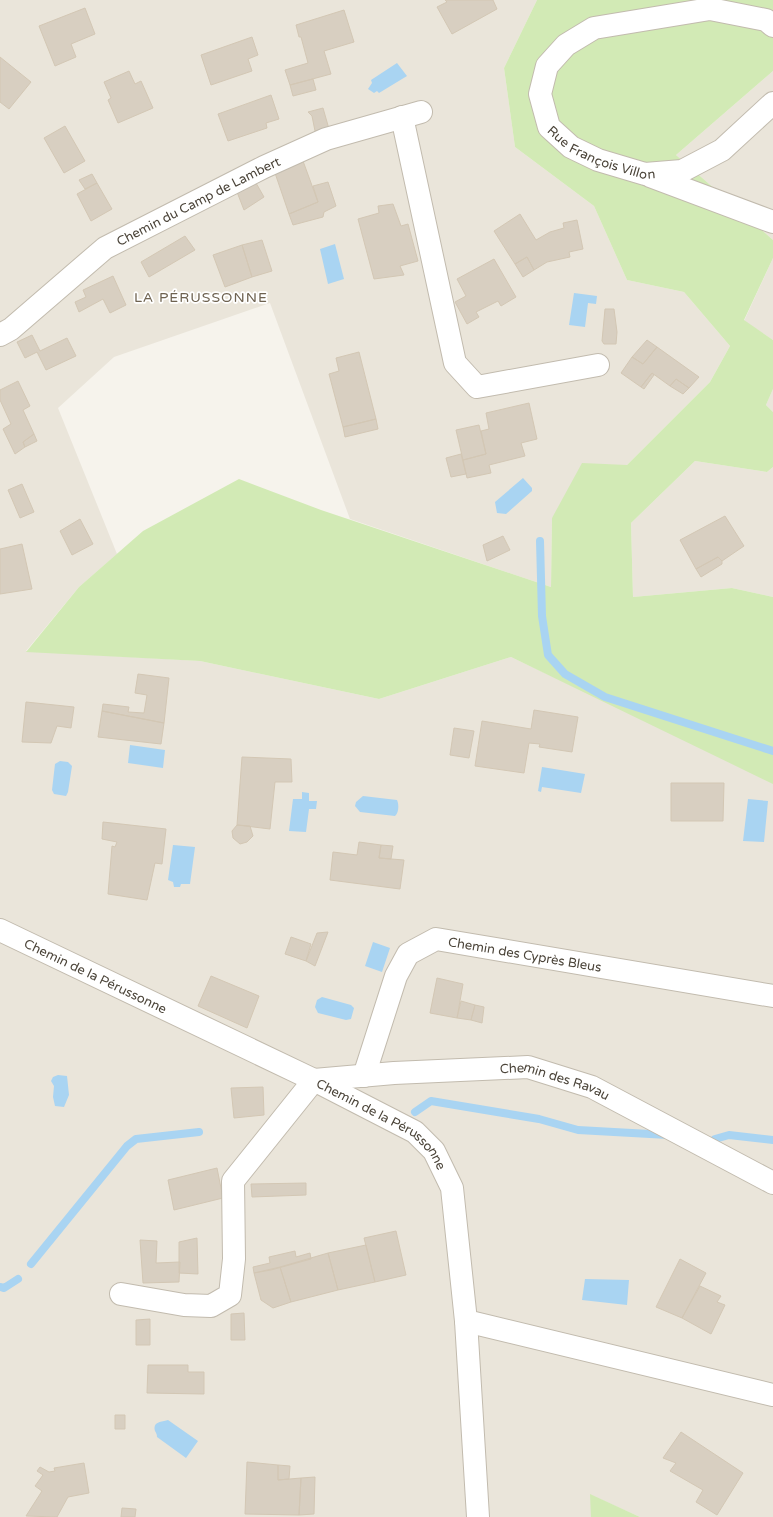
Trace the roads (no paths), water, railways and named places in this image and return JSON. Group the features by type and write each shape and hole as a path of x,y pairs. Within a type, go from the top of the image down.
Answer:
{"street":[{"name":"Rue François Villon","path":"773,26 766,20 710,9 629,21 594,28 566,45 547,66 540,94 549,127 571,147 598,160 645,174 682,171 722,150 773,103"},
{"name":"Chemin du Camp de Lambert","path":"0,335 11,330 105,248 264,167 326,139 412,115 455,363 477,387 598,365"},
{"path":"645,174 773,222"},
{"name":"Chemin de la Pérussonne","path":"0,930 314,1080 415,1132 434,1151 452,1188 466,1321 478,1517"},
{"name":"Chemin des Cyprès Bleus","path":"364,1076 396,976 408,954 436,939 773,996"},
{"name":"Chemin des Ravau","path":"314,1080 528,1067 592,1086 773,1183"},
{"path":"121,1294 184,1305 211,1306 230,1295 234,1259 233,1181 314,1080"},
{"path":"466,1321 773,1395"}],"water":[{"path":"397,63 407,76 379,93 377,91 374,93 368,89 372,83 371,80"},
{"path":"335,244 344,279 328,284 320,249"},
{"path":"574,293 597,296 596,304 588,303 585,327 569,325"},
{"path":"523,478 532,488 532,491 506,514 497,513 495,502"},
{"path":"130,745 165,750 163,768 128,763"},
{"path":"60,761 68,762 72,766 66,796 54,794 52,790 55,764"},
{"path":"542,767 585,774 581,793 542,787 541,792 538,791"},
{"path":"302,792 309,793 309,801 317,801 316,809 309,809 306,832 289,831 293,799 302,799"},
{"path":"363,796 397,800 398,811 395,816 360,812 355,806 356,802"},
{"path":"748,799 768,801 764,842 743,841"},
{"path":"173,845 195,847 190,884 181,884 180,887 174,887 173,882 168,880"},
{"path":"373,942 390,948 382,972 365,966"},
{"path":"322,997 351,1005 354,1008 351,1019 346,1020 318,1013 315,1007 317,1000"},
{"path":"58,1075 67,1076 69,1095 64,1107 55,1106 53,1097 54,1086 51,1081 53,1077"},
{"path":"585,1279 629,1280 627,1305 582,1300"},
{"path":"168,1420 198,1441 186,1458 157,1437 154,1428 155,1425 158,1422"}],"waterway":[{"path":"540,541 542,616 548,655 565,674 605,697 773,751"},
{"path":"415,1112 431,1101 539,1119 578,1130 668,1135"},
{"path":"31,1264 127,1146 136,1139 199,1132"},
{"path":"715,1139 729,1135 773,1140"},
{"path":"0,1287 4,1288 18,1279"}],"district":[{"name":"LA PÉRUSSONNE","path":"201,297"}]}
